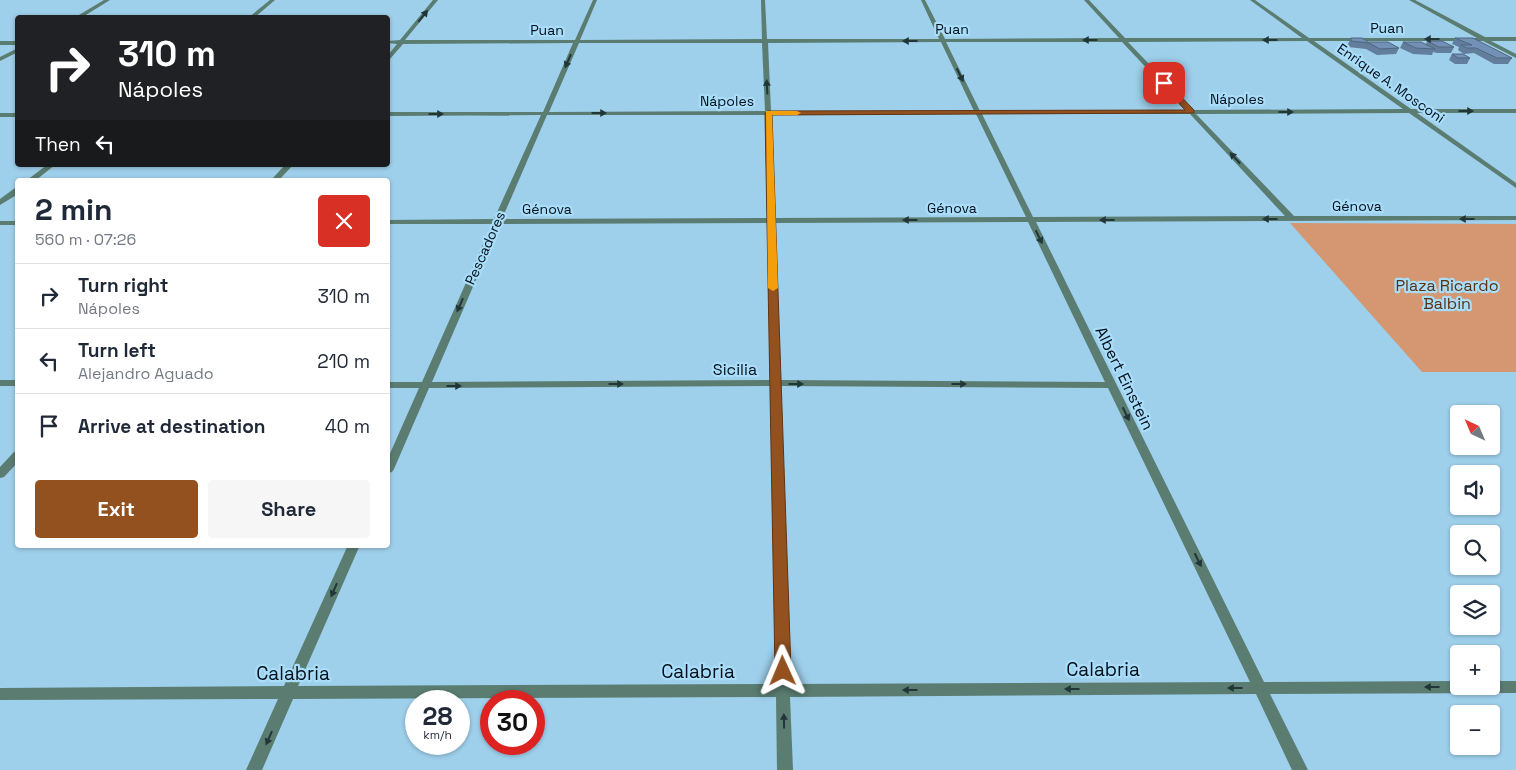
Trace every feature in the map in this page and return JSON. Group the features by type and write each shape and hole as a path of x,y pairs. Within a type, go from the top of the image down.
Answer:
{"street":[{"path":"81,15 108,0"},
{"path":"254,15 273,0"},
{"path":"390,56 436,0"},
{"name":"Pescadores","path":"390,464 595,0"},
{"path":"763,0 768,113 785,770"},
{"name":"Albert Einstein","path":"924,0 1300,770"},
{"path":"1086,0 1292,219"},
{"name":"Enrique A. Mosconi","path":"1252,0 1516,186"},
{"path":"1411,0 1516,56"},
{"name":"Puan","path":"390,42 1516,39"},
{"path":"0,43 15,43"},
{"path":"0,59 15,52"},
{"name":"Nápoles","path":"390,114 1516,111"},
{"path":"0,115 15,115"},
{"path":"34,178 48,167"},
{"path":"277,178 287,167"},
{"path":"0,203 15,192"},
{"name":"Génova","path":"390,222 1516,218"},
{"path":"0,223 15,223"},
{"path":"0,383 15,383"},
{"name":"Sicilia","path":"390,385 1112,385"},
{"path":"0,474 15,458"},
{"path":"254,770 353,548"},
{"name":"Calabria","path":"0,694 1516,687"}],"green space":[{"name":"Plaza Ricardo Balbin","path":"1290,223 1516,224 1516,372 1422,372"}],"building":[{"path":"1351,38 1362,38 1368,42 1388,42 1399,48 1380,49 1369,43 1351,41"},
{"path":"1455,38 1473,38 1512,58 1497,58 1476,48 1467,48 1461,45 1472,45"},
{"path":"1427,41 1442,41 1454,47 1439,47"},
{"path":"1403,42 1421,42 1435,49 1416,48"},
{"path":"1452,54 1463,54 1470,58 1458,58"}],"slow traffic":[{"path":"773,288 768,113 797,113"}],"route":[{"path":"783,671 768,113 1191,112 1164,83"}]}
